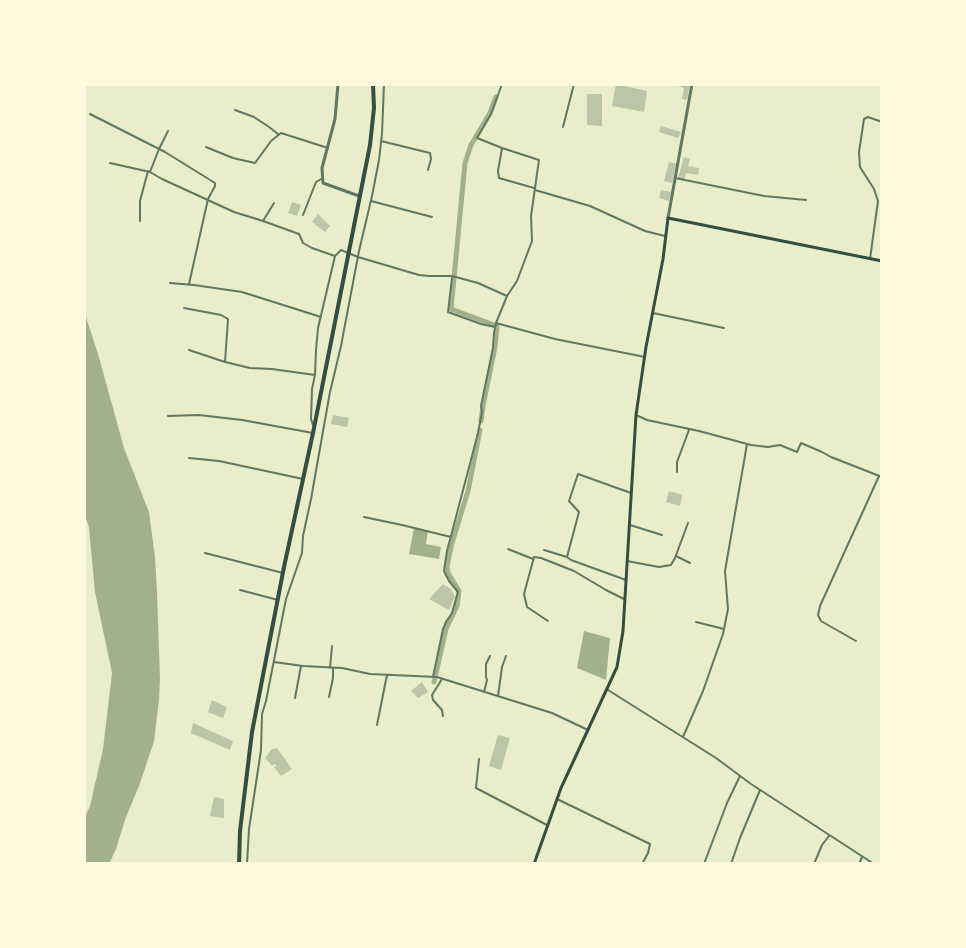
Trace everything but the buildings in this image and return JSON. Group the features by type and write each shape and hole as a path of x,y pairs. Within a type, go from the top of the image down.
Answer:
{"highway":[{"path":"239,864 240,831 252,732 370,145 374,108 373,84"}],"main road":[{"path":"534,864 561,788 617,667 626,580 636,415 668,219 882,261"}],"street":[{"path":"338,84 335,119 322,168 323,183 360,196"},
{"path":"247,864 249,829 261,750 262,714 286,599 302,553 303,536 330,392 379,160 384,84"},
{"path":"434,677 443,629 452,613 458,592 444,571 450,537 478,433 481,406 494,348 495,325 507,296 517,281 532,241 531,216 539,159 477,138 491,114 502,84"},
{"path":"563,127 574,84"},
{"path":"668,219 692,84"},
{"path":"234,110 254,117 278,134 285,133 328,148"},
{"path":"90,114 159,148 213,182 215,186 208,199 189,284"},
{"path":"870,259 878,201 874,189 860,167 859,152 864,119 868,117 882,122"},
{"path":"140,221 140,201 149,171 168,130"},
{"path":"206,147 233,158 255,163 278,134"},
{"path":"381,141 430,153 428,170"},
{"path":"502,148 499,178 590,206 645,231 665,236"},
{"path":"110,163 149,171 234,212 299,234 303,243 335,256"},
{"path":"303,215 316,182 323,178"},
{"path":"675,178 764,196 806,201"},
{"path":"371,201 432,217"},
{"path":"263,221 274,203"},
{"path":"299,234 302,228"},
{"path":"168,416 199,415 313,430 312,389 321,317 335,256 341,250 419,275 454,277 478,283 507,296"},
{"path":"454,277 448,312 481,324 645,357"},
{"path":"170,282 242,292 321,317"},
{"path":"184,308 221,315 228,319 225,362"},
{"path":"653,313 724,328"},
{"path":"189,350 250,368 315,375"},
{"path":"636,415 647,420 747,444 768,447 780,445 797,452 801,443 880,476 820,606 818,615 821,621 856,641"},
{"path":"677,472 677,462 689,430"},
{"path":"683,737 703,691 724,629 728,609 725,571 747,444"},
{"path":"189,458 219,461 303,479"},
{"path":"567,557 579,512 569,501 578,474 630,493"},
{"path":"364,517 450,537"},
{"path":"627,561 659,567 671,565 688,522"},
{"path":"629,525 662,536"},
{"path":"508,549 533,559 534,557 541,558 574,571 624,599"},
{"path":"544,550 626,580"},
{"path":"205,553 283,573"},
{"path":"676,556 690,563"},
{"path":"533,559 524,594 527,607 548,621"},
{"path":"240,590 278,600"},
{"path":"696,622 724,629"},
{"path":"329,697 333,678 332,646"},
{"path":"484,692 487,680 486,664 490,656"},
{"path":"498,696 506,656"},
{"path":"274,662 387,675 434,677 552,713 588,730"},
{"path":"295,698 302,666"},
{"path":"378,725 387,675"},
{"path":"442,679 432,698 442,710 443,716"},
{"path":"607,689 716,758 760,790 874,864"},
{"path":"479,759 476,788 548,825"},
{"path":"704,864 740,776"},
{"path":"731,864 760,790"},
{"path":"557,799 650,844 642,864"},
{"path":"814,864 822,845 829,836"},
{"path":"859,864 862,856"}],"shaded area":[{"path":"84,311 124,448 149,512 157,592 160,679 154,741 109,864 84,864 84,819 90,806 103,749 112,673 95,592 89,528 84,512"},
{"path":"414,528 428,531 426,544 441,547 439,559 409,554"},
{"path":"584,631 610,638 606,680 577,668"}],"waterway":[{"path":"481,421 497,326 451,309 465,163 471,145 490,113 496,97"},
{"path":"434,682 446,629 457,606 459,591 448,573 447,566 468,491 480,430"}]}
